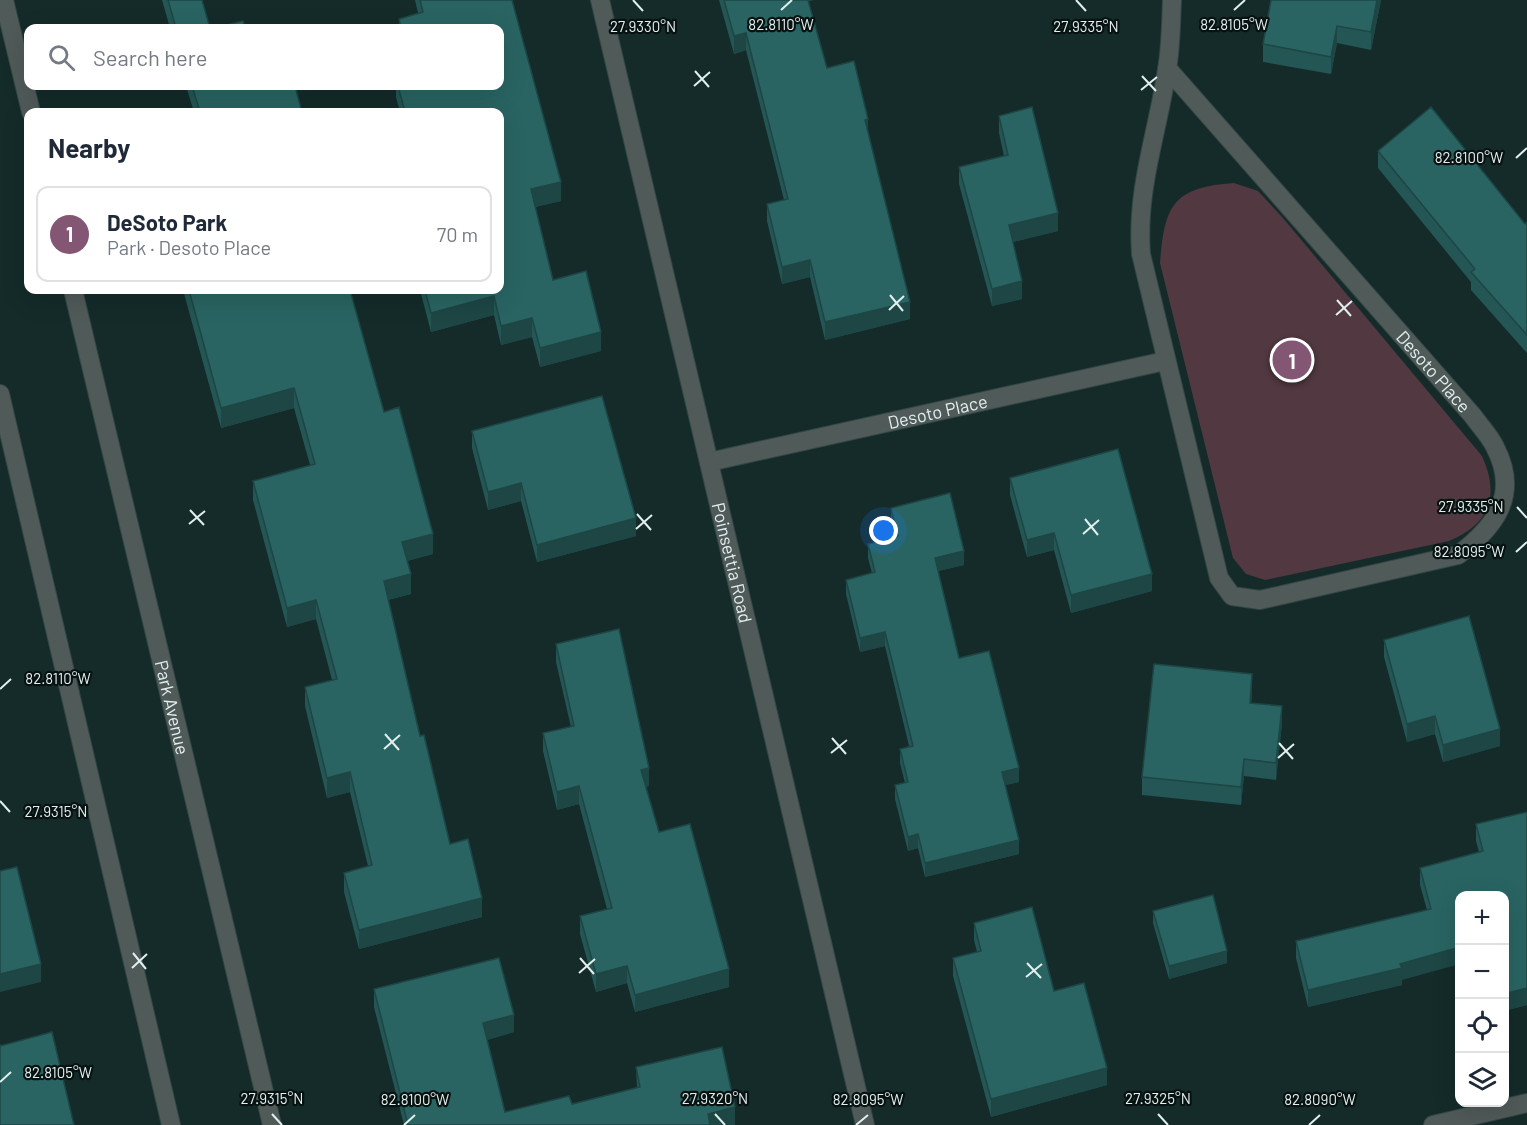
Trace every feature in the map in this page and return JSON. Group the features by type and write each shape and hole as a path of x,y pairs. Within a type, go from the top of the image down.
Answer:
{"street":[{"path":"4,0 24,83"},
{"name":"Poinsettia Road","path":"600,0 865,1125"},
{"path":"1167,68 1172,0"},
{"name":"Desoto Place","path":"1167,68 1473,416 1496,448 1505,481 1500,512 1482,537 1458,555 1260,600 1232,596 1219,578 1141,254 1138,220 1167,68"},
{"path":"26,90 30,108"},
{"name":"Park Avenue","path":"74,294 272,1125"},
{"name":"Desoto Place","path":"709,462 1165,361"},
{"path":"0,394 171,1125"},
{"path":"1433,1125 1527,1103"}],"shaded area":[{"path":"1234,183 1258,191 1283,218 1482,456 1490,484 1488,507 1474,526 1463,534 1449,541 1265,580 1246,574 1233,558 1160,263 1165,227 1176,203 1197,189"}],"building":[{"path":"168,0 202,0 209,24 175,24"},
{"path":"420,0 512,0 561,182 531,189 553,280 586,271 601,332 540,348 532,318 501,326 494,296 431,313 426,294 504,294 504,108 404,108 399,90 504,90 504,24 400,24 399,19 423,12"},
{"path":"724,0 808,0 827,68 854,61 868,119 865,120 910,302 825,322 810,260 782,267 767,204 788,199 746,33 734,36"},
{"path":"1271,0 1377,0 1371,32 1337,26 1331,57 1263,44"},
{"path":"193,90 296,90 301,108 199,108"},
{"path":"1032,107 1058,213 1009,225 1022,281 992,289 959,167 1008,155 999,116"},
{"path":"1431,107 1525,224 1527,222 1527,335 1471,272 1475,269 1378,151"},
{"path":"190,294 351,294 384,412 399,407 433,534 402,542 411,574 384,581 420,736 424,735 450,844 468,839 482,898 359,930 344,873 372,865 350,772 327,778 305,687 337,679 316,600 287,608 253,481 315,464 294,388 221,408"},
{"path":"602,396 636,518 537,545 521,483 488,492 472,431"},
{"path":"1118,449 1152,574 1071,595 1054,533 1027,540 1010,478"},
{"path":"950,493 964,551 935,558 959,658 989,651 1019,768 1002,772 1019,840 925,863 918,834 908,837 895,785 908,782 900,749 913,746 885,632 860,638 846,580 875,572 868,544 898,536 891,508"},
{"path":"1469,616 1500,729 1443,745 1435,716 1407,724 1384,640"},
{"path":"619,629 649,768 641,770 659,832 690,824 729,969 635,995 627,966 596,974 580,916 612,908 579,786 557,792 543,733 574,726 556,644"},
{"path":"1154,664 1252,674 1250,703 1282,706 1276,763 1244,759 1241,787 1142,777"},
{"path":"1527,812 1527,988 1509,993 1509,891 1455,891 1455,948 1400,964 1402,968 1308,990 1296,941 1431,909 1420,868 1483,851 1476,824"},
{"path":"17,867 41,964 0,974 0,871"},
{"path":"1213,895 1227,951 1169,966 1153,911"},
{"path":"1032,907 1054,991 1084,983 1107,1068 991,1099 953,958 981,951 974,923"},
{"path":"499,958 514,1015 483,1023 505,1112 569,1096 572,1104 640,1087 636,1067 722,1047 735,1107 708,1114 710,1125 408,1125 374,989"},
{"path":"52,1032 74,1125 0,1125 0,1046"}],"place":[{"name":"DeSoto Park","path":"1292,360"}]}
